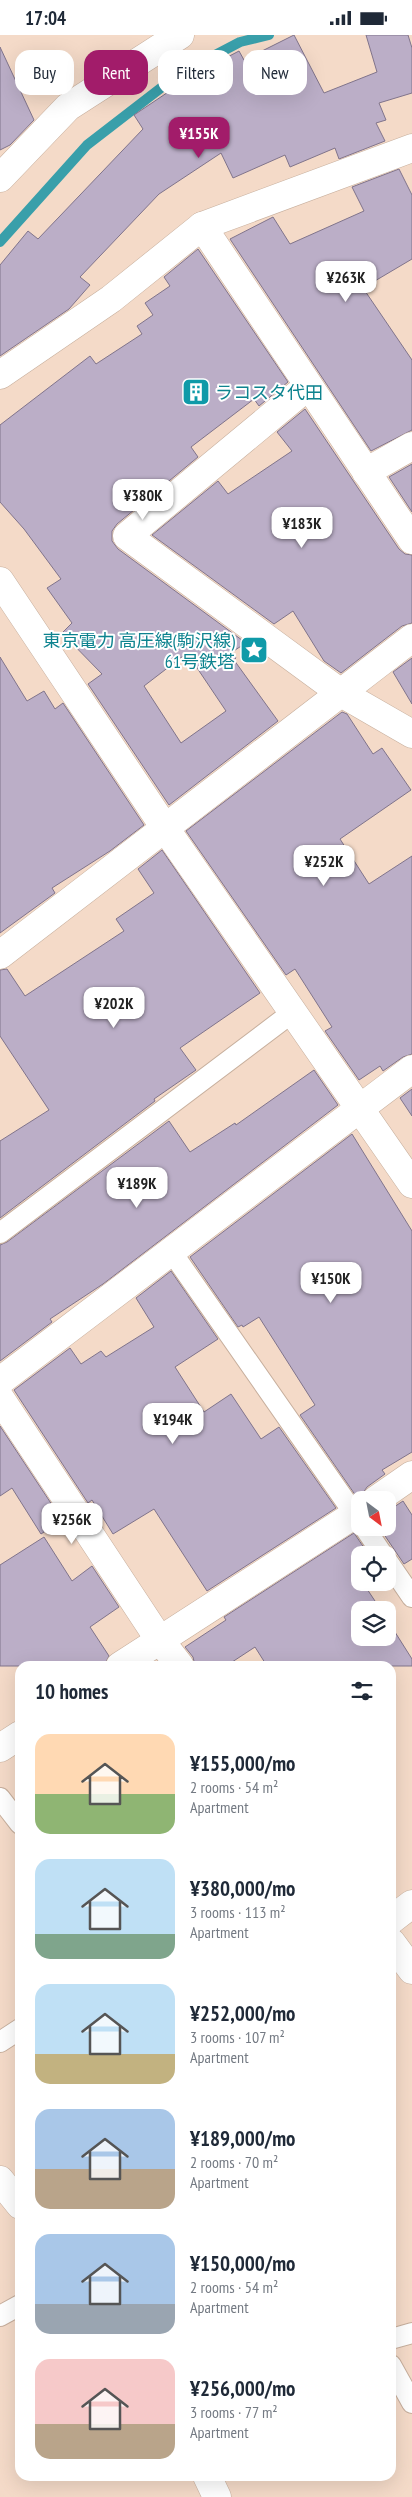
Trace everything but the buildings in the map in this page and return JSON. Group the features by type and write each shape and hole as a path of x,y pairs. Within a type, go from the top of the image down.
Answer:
{"street":[{"path":"0,178 68,107 180,35"},
{"path":"0,375 111,299 202,226 412,148"},
{"path":"202,226 412,540"},
{"path":"308,386 127,535 341,693 412,734"},
{"path":"366,472 412,446"},
{"path":"0,581 164,829 412,1184"},
{"path":"0,955 412,638"},
{"path":"0,1381 359,1107 412,1069"},
{"path":"0,1399 159,1639 176,1661"},
{"path":"392,1491 412,1475"},
{"path":"127,1661 159,1639 351,1522"},
{"path":"0,1748 15,1738"},
{"path":"396,1916 412,1904"},
{"path":"396,1949 412,1970"},
{"path":"209,2481 217,2497"}],"lane":[{"path":"0,1233 293,1012"},
{"path":"171,1251 351,1498"},
{"path":"396,1573 412,1597"},
{"path":"0,1798 15,1818"},
{"path":"0,2042 15,2032"},
{"path":"0,2316 15,2308"},
{"path":"396,2338 412,2333"},
{"path":"396,2374 412,2403"}],"waterway":[{"path":"0,242 87,145 179,74 240,42 269,35"}],"place":[{"name":"ラコスタ代田","path":"196,392"},
{"name":"東京電力 高圧線(駒沢線) 61号鉄塔","path":"254,650"}]}
